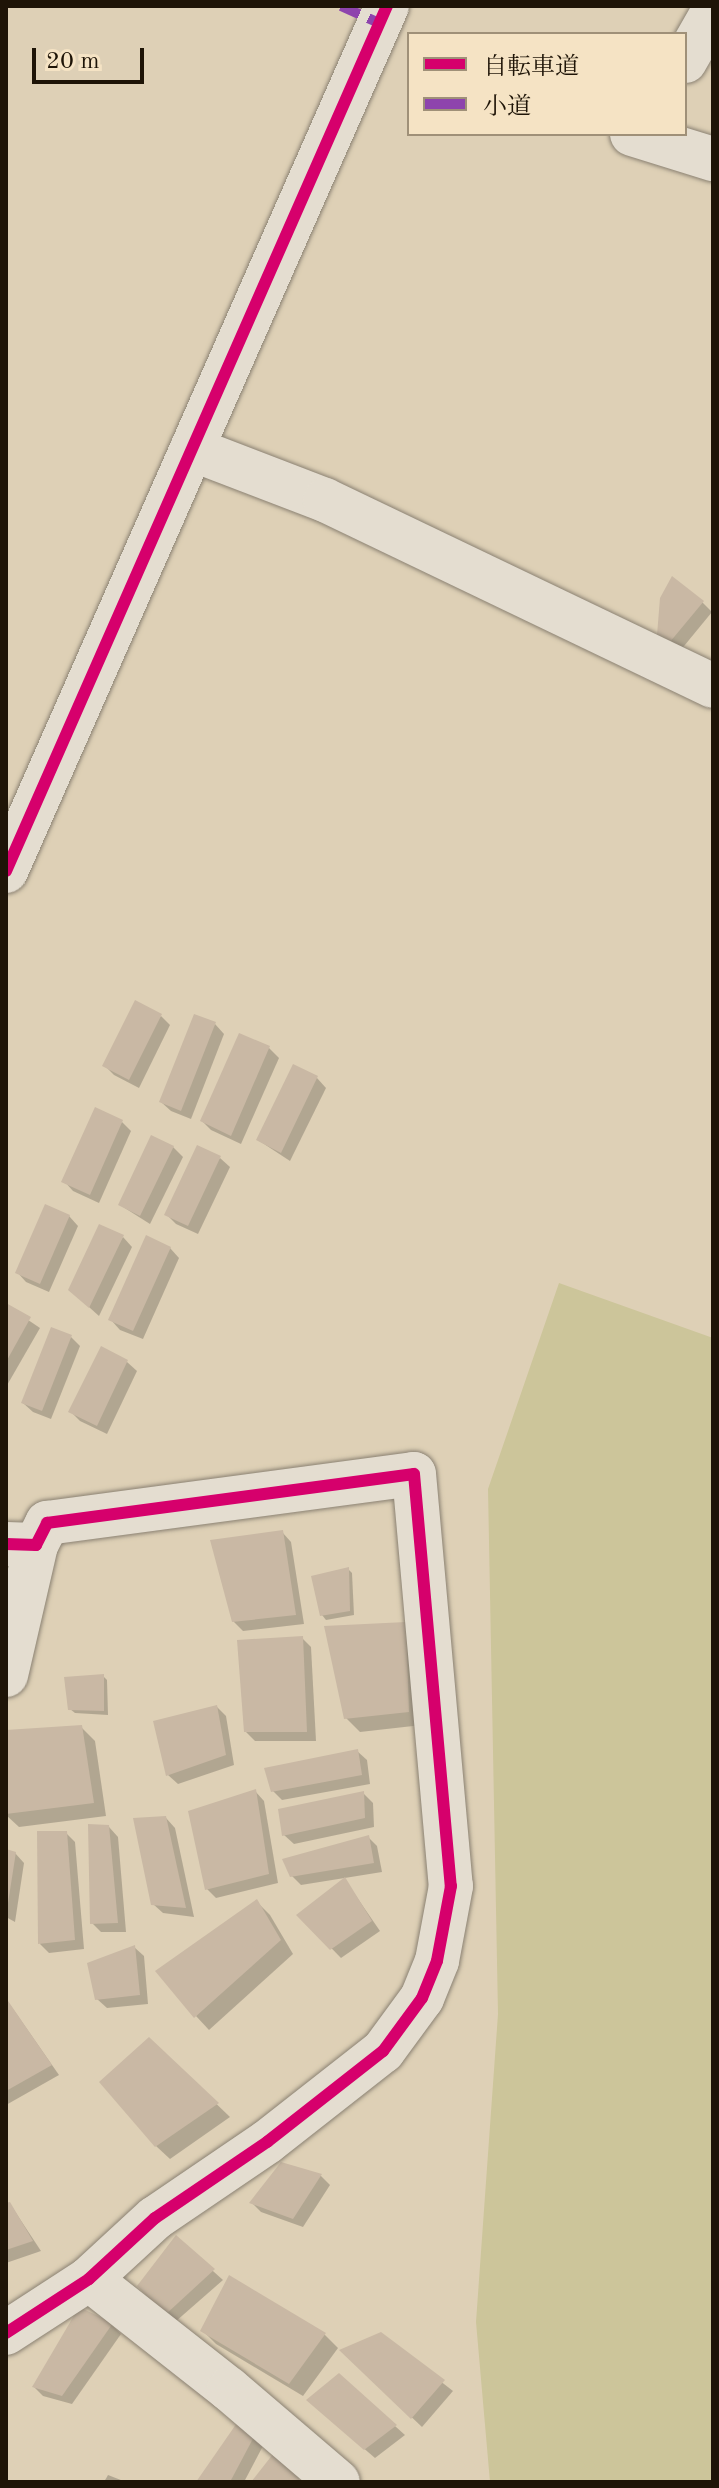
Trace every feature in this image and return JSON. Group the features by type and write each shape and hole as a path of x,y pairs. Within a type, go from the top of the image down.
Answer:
{"street":[{"path":"687,58 713,12"},
{"path":"6,871 192,449 392,22"},
{"path":"642,136 713,159"},
{"path":"192,449 325,500 713,686"},
{"path":"6,1675 21,1544 47,1523 414,1474 451,1886 437,1961 422,1998 383,2051 267,2142 155,2218 89,2279 6,2333"},
{"path":"89,2279 229,2389 338,2482"}],"shaded area":[{"path":"559,1283 713,1338 713,2482 490,2482 476,2322 498,2014 488,1489"}],"building":[{"path":"672,576 704,601 655,660 660,598"},
{"path":"135,1000 162,1014 129,1080 102,1066"},
{"path":"194,1014 216,1022 181,1111 159,1102"},
{"path":"239,1033 270,1046 231,1136 200,1121"},
{"path":"293,1064 318,1076 281,1153 256,1140"},
{"path":"95,1107 123,1120 90,1195 61,1182"},
{"path":"151,1135 174,1146 140,1216 118,1205"},
{"path":"197,1145 221,1156 188,1226 164,1215"},
{"path":"45,1204 70,1215 40,1284 15,1273"},
{"path":"99,1224 124,1235 89,1308 68,1290"},
{"path":"146,1235 171,1247 133,1331 108,1320"},
{"path":"6,1303 31,1317 6,1362"},
{"path":"51,1327 72,1335 42,1411 21,1403"},
{"path":"101,1346 128,1360 97,1426 68,1412"},
{"path":"283,1530 296,1615 232,1622 210,1540"},
{"path":"349,1567 350,1611 320,1616 311,1576"},
{"path":"406,1622 409,1712 344,1719 324,1626"},
{"path":"303,1636 307,1732 244,1732 237,1640"},
{"path":"104,1674 104,1711 68,1710 64,1677"},
{"path":"217,1705 226,1755 166,1776 153,1721"},
{"path":"82,1725 94,1803 6,1814 6,1730"},
{"path":"358,1749 362,1775 271,1792 264,1768"},
{"path":"256,1789 269,1874 205,1890 188,1811"},
{"path":"364,1791 365,1818 282,1836 278,1809"},
{"path":"166,1816 186,1908 151,1905 133,1818"},
{"path":"88,1824 109,1825 118,1923 90,1924"},
{"path":"37,1831 67,1831 75,1940 38,1944"},
{"path":"369,1835 374,1863 290,1877 282,1859"},
{"path":"6,1849 16,1852 8,1903 6,1903"},
{"path":"345,1877 372,1921 330,1950 296,1915"},
{"path":"257,1899 281,1940 194,2018 155,1971"},
{"path":"135,1945 140,1995 95,2000 87,1963"},
{"path":"6,1998 52,2065 6,2091"},
{"path":"149,2037 219,2103 155,2147 99,2082"},
{"path":"281,2162 322,2174 293,2219 249,2203"},
{"path":"10,2202 33,2241 6,2250 6,2203"},
{"path":"176,2235 215,2269 165,2315 137,2286"},
{"path":"229,2275 326,2333 289,2384 200,2331"},
{"path":"79,2307 113,2323 62,2396 32,2387"},
{"path":"381,2332 445,2380 411,2419 339,2350"},
{"path":"339,2373 397,2425 364,2450 306,2400"},
{"path":"239,2420 256,2433 230,2482 196,2482"},
{"path":"277,2449 300,2478 297,2482 251,2482"}],"marked path":[{"path":"341,6 379,23"}],"cycle path":[{"path":"6,871 387,6"},
{"path":"6,1544 36,1545 47,1523 414,1474 451,1886 437,1961 422,1998 383,2051 267,2142 155,2218 89,2279 6,2333"}]}
